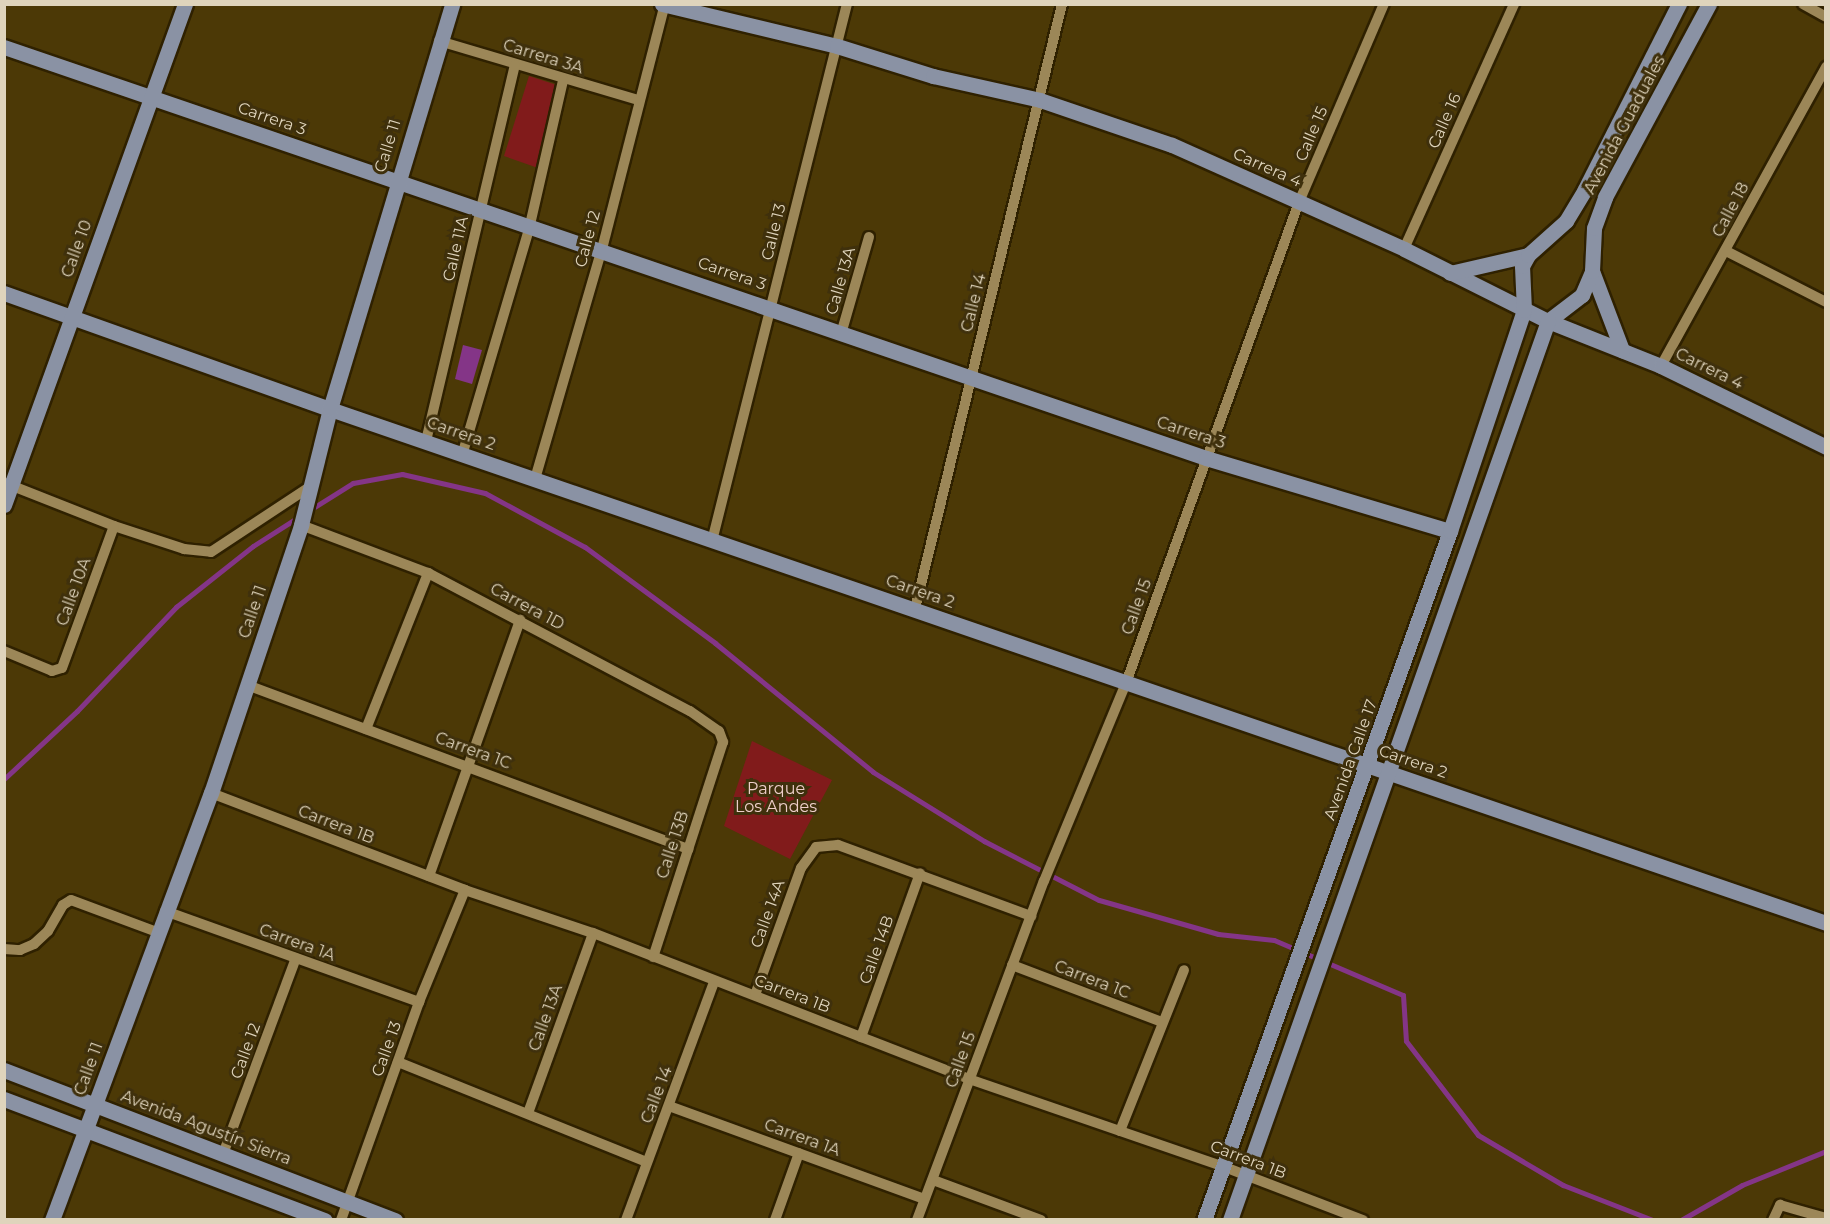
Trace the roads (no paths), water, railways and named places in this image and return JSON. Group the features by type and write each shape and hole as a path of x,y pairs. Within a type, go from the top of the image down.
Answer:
{"main road":[{"name":"Calle 10","path":"4,505 8,484 72,316 185,4"},
{"name":"Calle 11","path":"52,1220 87,1130 157,932 211,793 303,520 330,409 396,181 452,4"},
{"name":"Avenida Guaduales","path":"1528,255 1566,221 1586,189 1678,4"},
{"name":"Avenida Guaduales","path":"1548,321 1582,295 1592,271 1594,228 1605,197 1709,4"},
{"name":"Carrera 4","path":"664,5 837,46 933,76 1040,100 1172,145 1404,249 1548,321 1661,366 1826,447"},
{"name":"Carrera 3","path":"4,47 481,210 530,229 602,249 771,306 841,334 1206,458 1450,531"},
{"path":"1450,273 1528,255"},
{"path":"1524,310 1520,279 1528,255"},
{"path":"1592,271 1622,350"},
{"name":"Carrera 2","path":"4,293 330,409 463,452 535,480 712,537 1126,683 1826,923"},
{"name":"Avenida Calle 17","path":"1204,1220 1369,766 1524,310"},
{"path":"1230,1220 1248,1176 1548,321"},
{"name":"Avenida Agustín Sierra","path":"4,1070 395,1220"},
{"path":"4,1099 325,1220"}],"street":[{"name":"Calle 13","path":"712,537 847,4"},
{"name":"Calle 14","path":"915,609 1062,4"},
{"name":"Calle 15","path":"917,1220 1044,881 1126,683 1299,202 1384,4"},
{"name":"Calle 16","path":"1404,249 1514,4"},
{"path":"1803,4 1826,17"},
{"name":"Calle 12","path":"535,480 602,249 638,100 664,5"},
{"name":"Carrera 3A","path":"439,41 563,80 638,100"},
{"name":"Calle 11A","path":"426,441 515,64"},
{"name":"Calle 18","path":"1661,366 1826,67"},
{"path":"463,452 530,229 563,80"},
{"name":"Calle 13A","path":"841,334 869,237"},
{"path":"1726,251 1824,297"},
{"path":"8,484 114,526 184,549 211,552 312,489"},
{"name":"Carrera 1D","path":"303,520 428,573 520,620 690,711 719,731 723,742"},
{"name":"Calle 10A","path":"4,651 52,671 62,668 114,526"},
{"path":"366,729 428,573"},
{"path":"429,876 520,620"},
{"name":"Carrera 1C","path":"247,685 470,766 688,849"},
{"name":"Calle 13B","path":"653,957 723,742"},
{"name":"Carrera 1B","path":"211,793 465,890 593,933 714,982 755,995 969,1079 1222,1166 1363,1220"},
{"name":"Calle 14A","path":"755,995 801,868 816,847 838,845 920,873"},
{"path":"920,873 1031,916"},
{"name":"Calle 14B","path":"861,1037 920,873"},
{"name":"Calle 13","path":"341,1220 419,1002 465,890"},
{"path":"4,949 20,950 34,944 48,931 63,905 71,900 157,932"},
{"name":"Carrera 1A","path":"165,911 419,1002"},
{"name":"Calle 13A","path":"528,1113 593,933"},
{"name":"Calle 12","path":"223,1154 296,958"},
{"name":"Carrera 1C","path":"1012,965 1162,1022"},
{"path":"1120,1131 1184,970"},
{"name":"Calle 14","path":"626,1220 714,982"},
{"path":"398,1062 647,1162"},
{"name":"Carrera 1A","path":"669,1106 924,1199"},
{"path":"775,1220 799,1153"},
{"path":"933,1180 1041,1220"},
{"path":"1773,1220 1779,1206 1826,1218"}],"waterway":[{"path":"308,511 353,483 402,474 485,493 585,547 715,643 873,772 984,841 1099,900 1218,934 1274,940 1403,995 1406,1041 1478,1135 1563,1185 1653,1220"},
{"path":"4,779 77,711 176,607 253,546 300,516"},
{"path":"1681,1220 1742,1185 1826,1151"}],"park label":[{"name":"Parque Los Andes","path":"776,798"}]}
